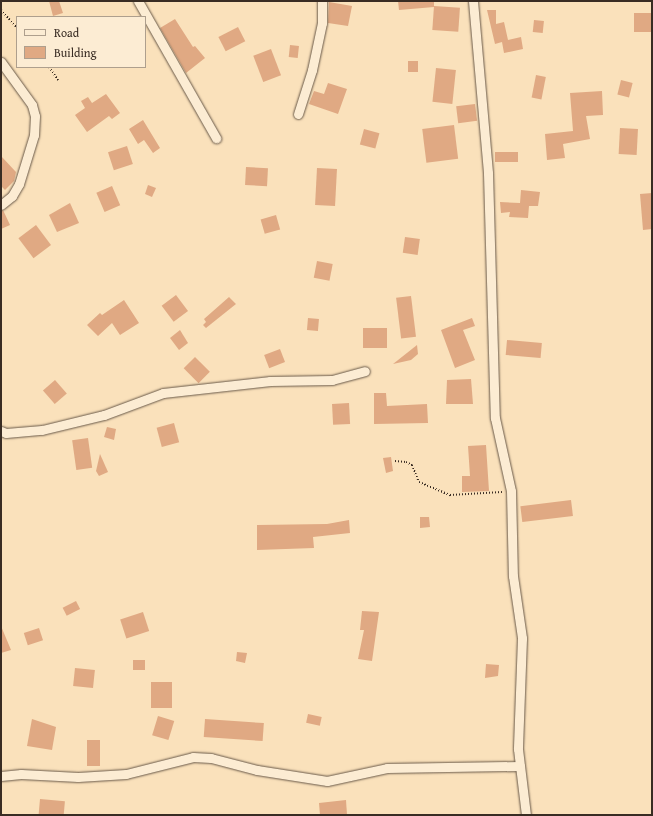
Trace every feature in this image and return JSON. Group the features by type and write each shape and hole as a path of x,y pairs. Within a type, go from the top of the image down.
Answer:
{"street":[{"path":"138,1 216,138"},
{"path":"298,114 312,70 322,23 322,1"},
{"path":"474,1 488,173 494,418 511,491 513,576 522,638 518,749 526,815"},
{"path":"1,62 32,105 35,116 34,134 19,184 12,196 1,205"},
{"path":"1,431 6,433 42,430 104,415 163,393 270,381 332,380 365,371"},
{"path":"1,776 21,774 78,778 126,774 193,757 211,758 257,770 327,781 387,768 520,766"}],"path":[{"path":"1,10 16,27"},
{"path":"50,68 58,80"},
{"path":"395,461 406,462 412,465 419,482 450,495 472,496 511,491"}],"building":[{"path":"49,1 59,1 63,13 53,16"},
{"path":"398,1 434,1 434,7 399,10"},
{"path":"329,2 352,6 348,26 328,23"},
{"path":"434,6 460,8 458,32 432,30"},
{"path":"487,10 496,10 496,24 504,22 508,40 521,37 523,49 504,53 502,42 495,44"},
{"path":"634,13 652,13 652,32 634,32"},
{"path":"175,19 193,47 195,46 205,58 186,73 160,28"},
{"path":"534,20 544,21 543,33 533,32"},
{"path":"238,27 245,41 226,51 218,37"},
{"path":"290,45 299,46 298,58 289,57"},
{"path":"271,49 281,75 263,82 253,56"},
{"path":"408,61 418,61 418,72 408,72"},
{"path":"436,68 456,70 452,104 432,102"},
{"path":"536,75 546,77 541,99 532,98"},
{"path":"621,80 633,83 629,97 617,95"},
{"path":"328,83 347,89 338,114 309,104 314,91 324,94"},
{"path":"602,91 603,115 586,116 590,139 563,144 565,158 547,160 545,134 573,131 570,93"},
{"path":"106,94 120,113 112,119 109,116 87,132 75,115 85,108 81,101 88,97 92,103"},
{"path":"475,104 477,121 458,123 456,106"},
{"path":"143,120 160,148 153,153 144,140 138,144 129,129"},
{"path":"454,125 458,159 426,163 422,129"},
{"path":"620,128 638,129 637,155 619,154"},
{"path":"364,129 379,133 375,149 360,144"},
{"path":"127,146 133,164 114,170 108,152"},
{"path":"495,152 518,152 518,162 495,162"},
{"path":"1,156 16,172 14,181 5,190 1,186"},
{"path":"246,167 268,168 267,186 245,185"},
{"path":"317,168 337,169 335,206 315,205"},
{"path":"148,185 156,188 152,197 145,194"},
{"path":"112,186 120,205 105,212 96,193"},
{"path":"521,190 540,192 538,206 529,206 528,218 509,217 510,212 501,213 500,202 520,203"},
{"path":"652,193 652,229 643,230 640,194"},
{"path":"70,203 79,223 57,232 49,215"},
{"path":"3,210 10,225 1,229 1,211"},
{"path":"276,215 280,229 265,234 261,219"},
{"path":"36,225 51,245 33,258 18,238"},
{"path":"405,237 420,239 418,255 403,253"},
{"path":"317,261 333,264 329,281 314,278"},
{"path":"176,295 188,311 174,322 162,306"},
{"path":"411,296 416,337 401,339 396,298"},
{"path":"229,297 236,304 206,328 203,325 206,322 204,319"},
{"path":"124,300 139,323 120,335 112,323 98,336 87,325 100,313 102,315"},
{"path":"308,318 319,319 318,331 307,330"},
{"path":"472,318 475,326 463,330 475,360 455,368 441,330"},
{"path":"363,328 387,328 387,348 363,348"},
{"path":"180,330 188,343 179,350 170,338"},
{"path":"507,340 542,343 541,358 506,355"},
{"path":"417,345 418,354 411,360 393,364"},
{"path":"280,349 285,362 269,368 264,355"},
{"path":"195,357 210,372 199,383 184,368"},
{"path":"471,379 473,404 446,404 447,380"},
{"path":"55,380 67,394 55,404 43,390"},
{"path":"374,393 386,393 387,406 427,404 428,423 374,424"},
{"path":"349,403 350,424 333,425 332,404"},
{"path":"174,423 179,442 162,447 157,428"},
{"path":"107,427 116,429 114,440 104,437"},
{"path":"88,438 92,468 76,470 72,440"},
{"path":"486,445 489,491 462,492 462,476 470,476 468,446"},
{"path":"100,454 108,472 99,476 96,471"},
{"path":"391,457 393,471 386,473 383,458"},
{"path":"571,500 573,516 522,522 520,506"},
{"path":"420,517 429,517 430,527 420,528"},
{"path":"349,520 350,533 313,537 314,548 257,550 257,525 327,524"},
{"path":"76,601 80,609 67,616 63,608"},
{"path":"362,611 379,612 372,661 358,659 364,630 360,630"},
{"path":"143,612 149,631 126,638 120,619"},
{"path":"1,626 11,650 1,653"},
{"path":"39,628 43,640 28,645 24,633"},
{"path":"237,652 247,653 245,663 236,661"},
{"path":"133,660 145,660 145,670 133,670"},
{"path":"486,664 499,665 498,676 485,678"},
{"path":"75,668 95,670 93,688 73,686"},
{"path":"151,682 172,682 172,708 151,708"},
{"path":"308,714 322,717 320,726 306,723"},
{"path":"158,716 174,721 168,740 152,735"},
{"path":"32,719 56,727 52,750 27,746"},
{"path":"205,719 264,723 263,741 204,737"},
{"path":"87,740 100,740 100,766 87,766"},
{"path":"40,799 65,801 64,815 39,815"},
{"path":"346,800 347,815 320,815 319,803"}]}
